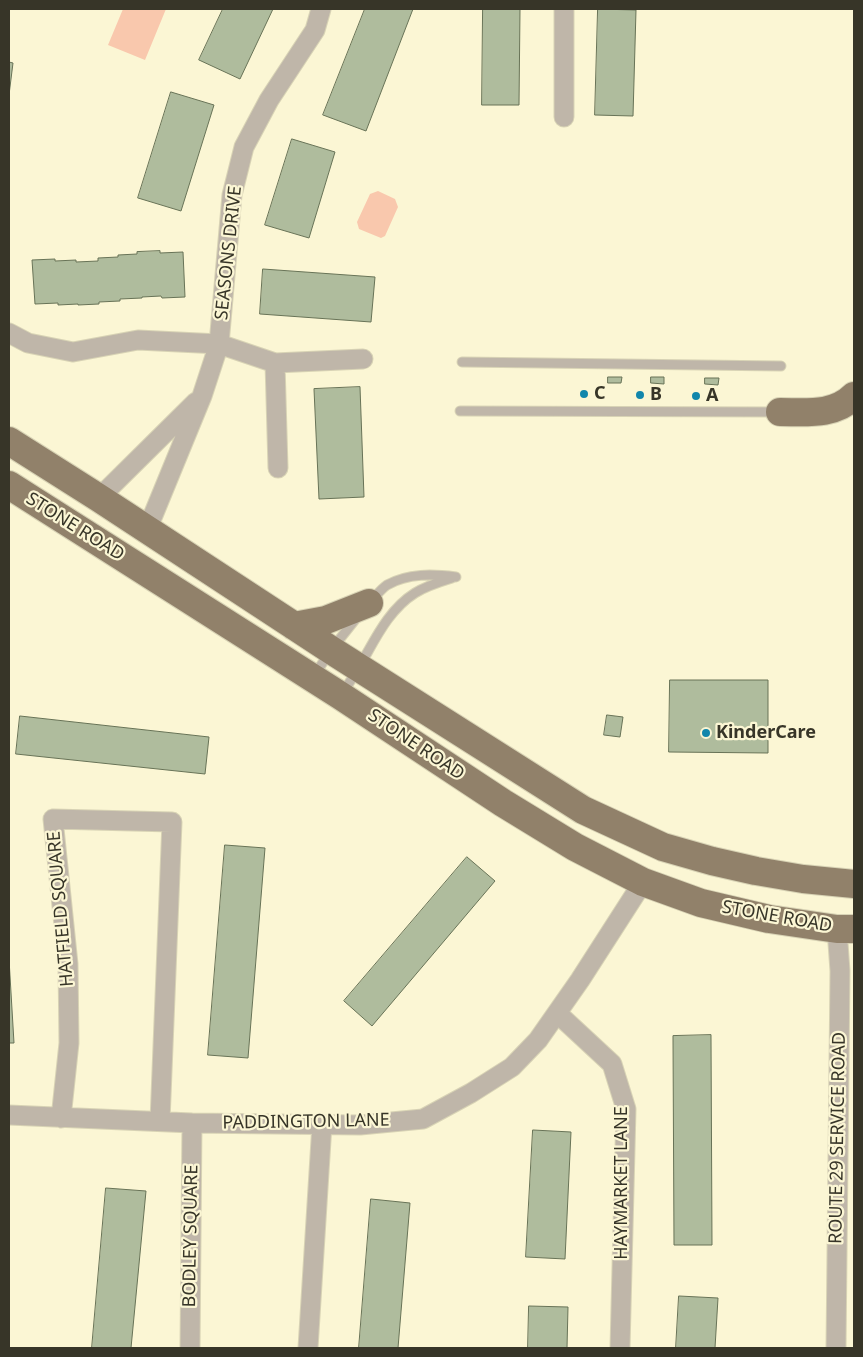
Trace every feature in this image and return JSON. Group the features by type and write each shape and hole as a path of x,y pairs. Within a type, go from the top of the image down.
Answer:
{"main road":[{"path":"780,412 824,412 838,407 854,396"},
{"name":"STONE ROAD","path":"9,441 331,650 583,810 663,847 712,861 803,879 854,884"},
{"name":"STONE ROAD","path":"9,485 341,696 511,808 575,847 643,882 701,903 769,919 846,929"},
{"path":"294,626 326,620 369,603"}],"street":[{"name":"SEASONS DRIVE","path":"147,530 202,396 219,344 232,194 244,147 269,100 315,30 321,9"},
{"path":"564,9 564,116"},
{"path":"9,333 28,344 73,352 138,340 219,344 275,363 363,359"},
{"path":"275,363 278,468"},
{"name":"SEASONS DRIVE","path":"99,498 202,396"},
{"name":"HATFIELD SQUARE","path":"62,1118 69,1043 68,964 53,819 172,822 160,1121"},
{"name":"PADDINGTON LANE","path":"9,1115 192,1123 360,1125 423,1119 512,1068 538,1040 602,947 643,882"},
{"name":"ROUTE 29 SERVICE ROAD","path":"836,1348 840,981 846,929"},
{"name":"HAYMARKET LANE","path":"557,1013 612,1064 626,1109 620,1348"},
{"name":"BODLEY SQUARE","path":"190,1348 192,1123"},
{"path":"308,1348 322,1124"}],"lane":[{"path":"462,362 781,366"},
{"path":"460,411 780,412"},
{"path":"313,678 331,650 369,603 386,586 410,576 433,574 456,577 434,583 416,592 401,604 388,618 341,696"}],"shaded area":[{"path":"123,9 166,9 145,60 108,45"},
{"path":"378,191 395,199 398,207 385,236 381,238 359,229 357,222 370,194"}],"building":[{"path":"223,9 273,9 240,79 199,60"},
{"path":"365,9 413,9 366,131 323,115"},
{"path":"483,9 520,9 519,105 482,105"},
{"path":"598,9 636,10 633,116 595,115"},
{"path":"9,62 13,63 9,95"},
{"path":"171,92 214,105 181,211 138,198"},
{"path":"292,139 335,152 309,238 265,225"},
{"path":"160,251 160,253 183,252 185,297 142,297 99,302 99,304 78,305 58,305 58,303 35,304 32,260 98,261 98,258 118,257 118,255 137,254 137,252"},
{"path":"263,269 375,277 371,322 260,314"},
{"path":"608,377 622,377 621,383 608,383"},
{"path":"651,377 664,377 664,384 651,383"},
{"path":"705,378 719,378 718,385 705,384"},
{"path":"360,387 364,497 319,499 314,389"},
{"path":"670,680 768,680 768,753 669,752"},
{"path":"607,715 623,717 620,737 604,735"},
{"path":"20,716 209,737 205,774 16,754"},
{"path":"225,845 265,848 248,1058 208,1055"},
{"path":"467,857 495,881 372,1026 344,1001"},
{"path":"9,959 14,1043 9,1043"},
{"path":"711,1035 712,1245 674,1245 673,1036"},
{"path":"533,1130 571,1132 565,1259 526,1257"},
{"path":"106,1188 146,1191 131,1348 92,1348"},
{"path":"371,1199 410,1203 398,1348 359,1348"},
{"path":"679,1296 718,1298 715,1348 676,1348"},
{"path":"529,1306 568,1307 567,1348 528,1348"}],"place":[{"name":"C","path":"584,394"},
{"name":"B","path":"640,395"},
{"name":"A","path":"696,396"},
{"name":"KinderCare","path":"706,733"}]}
